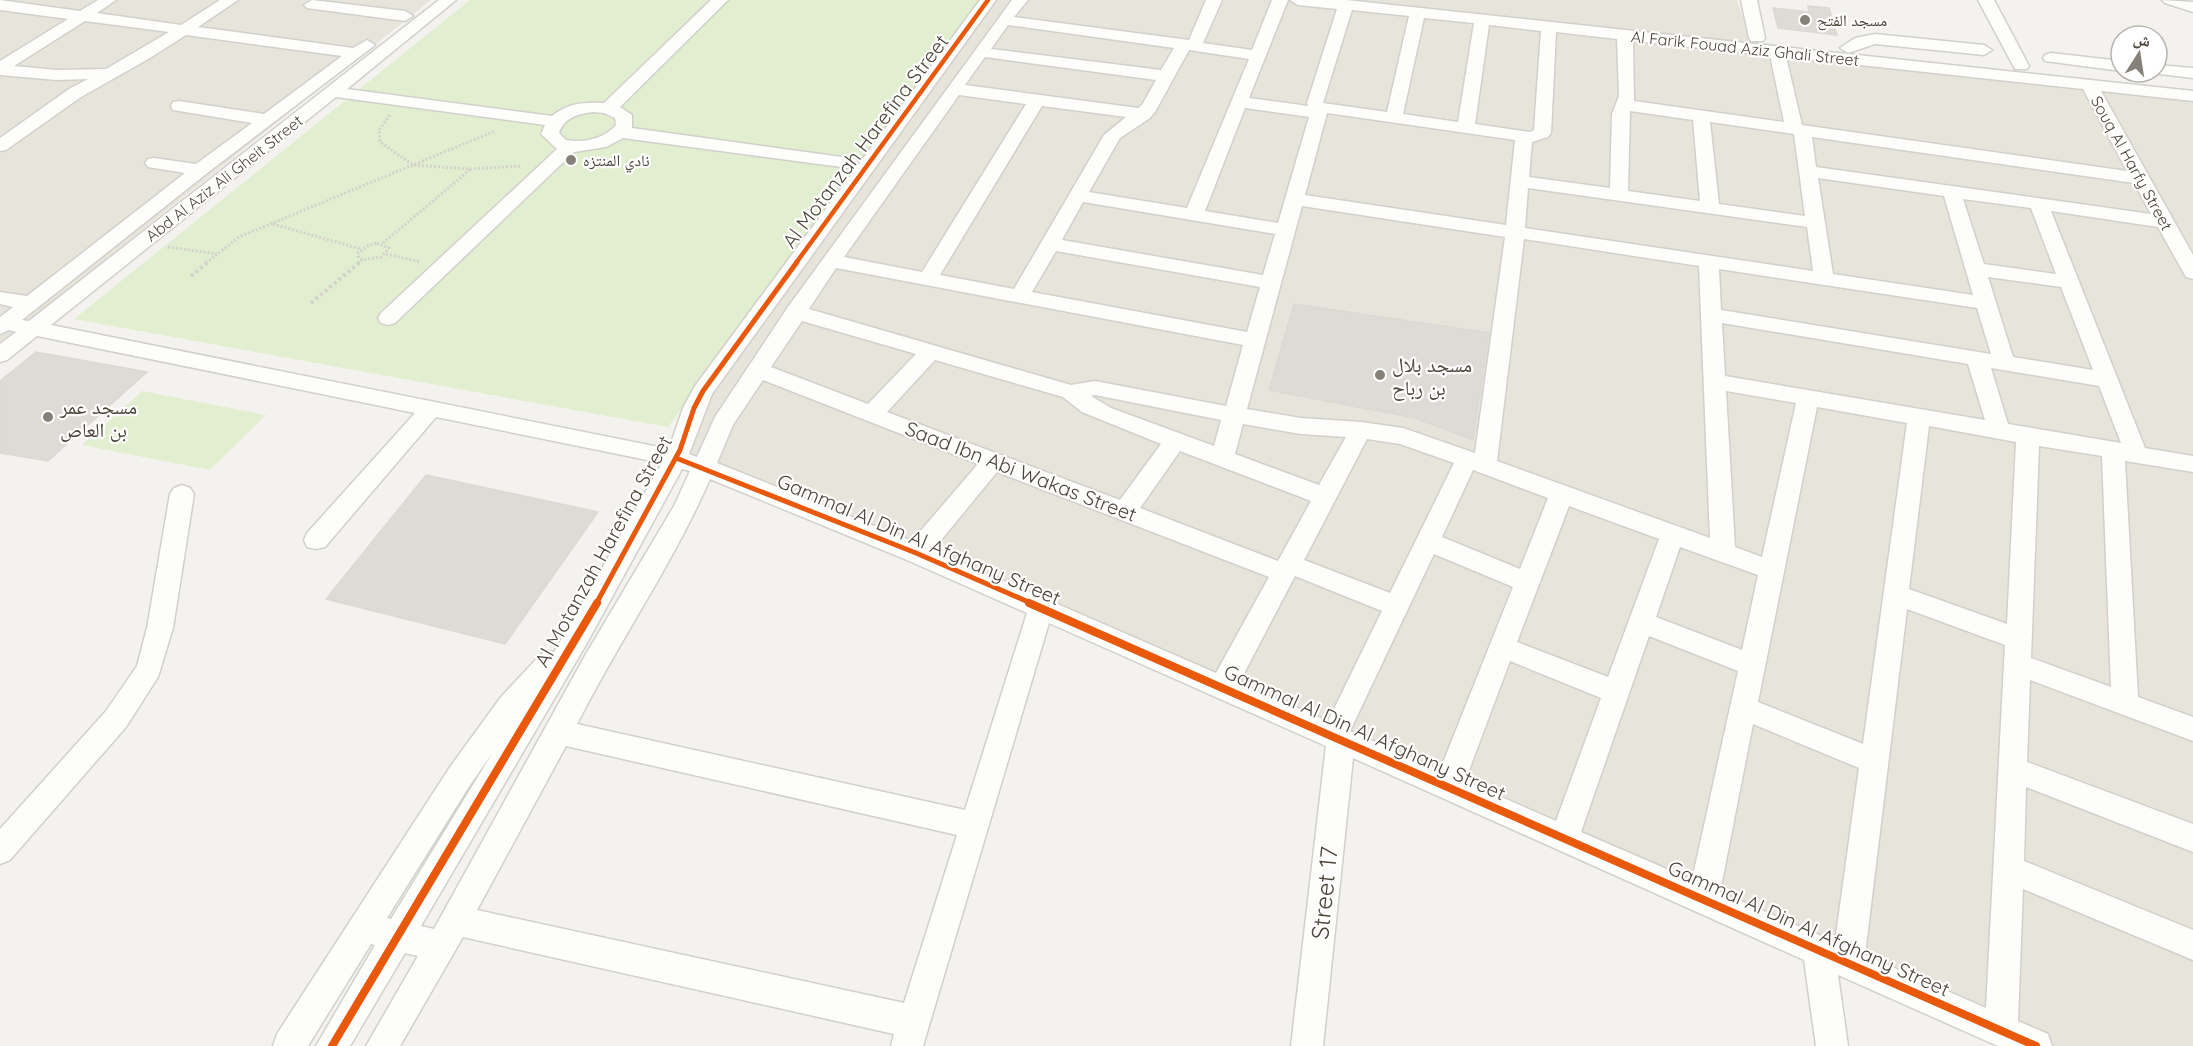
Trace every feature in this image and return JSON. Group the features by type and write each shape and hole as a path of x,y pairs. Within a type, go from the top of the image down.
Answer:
{"street":[{"path":"0,69 108,0"},
{"path":"0,146 75,93 184,30 230,0"},
{"name":"Abd Al Aziz Ali Gheit Street","path":"0,355 263,145 334,92 406,25 426,0"},
{"name":"Abd Al Aziz Ali Gheit Street","path":"2,325 200,170 386,31 406,25 448,0"},
{"path":"609,108 720,0"},
{"name":"Al Motanzah Harefina Street","path":"382,1046 560,732 595,662 685,508 723,423 949,82 988,0"},
{"name":"Al Motanzah Harefina Street","path":"332,1046 578,636 676,458 694,408 714,374 949,82 980,52 1020,0"},
{"path":"1020,296 1113,135 1144,114 1154,102 1167,76 1189,45 1214,0"},
{"path":"1194,215 1280,0"},
{"name":"Al Farik Fouad Aziz Ghali Street","path":"1298,0 1417,13 1464,12 1482,20 1777,52 1875,57 1928,56 2193,83"},
{"name":"Al Farik Fouad Aziz Ghali Street","path":"1404,0 1464,12 1848,48 1875,57"},
{"path":"1749,0 1757,38"},
{"path":"1986,0 2021,66"},
{"path":"2170,0 2193,7"},
{"path":"312,4 406,25"},
{"path":"0,5 356,54"},
{"path":"1319,111 1314,105 1346,5"},
{"path":"1394,118 1417,13"},
{"path":"1003,20 1257,55"},
{"path":"1466,128 1482,20"},
{"path":"1239,102 1394,118 1532,137 1542,133 1549,27"},
{"path":"1619,195 1621,114 1627,96 1625,35"},
{"path":"1848,48 1855,43 1867,40 1928,56 1984,50"},
{"path":"980,52 1167,76"},
{"path":"1777,52 1808,171 1824,279"},
{"name":"Al Farik Fouad Aziz Ghali Street","path":"1928,56 2089,85 2193,96"},
{"path":"2051,58 2109,65"},
{"path":"0,69 57,75 108,74"},
{"path":"2169,71 2193,73"},
{"path":"949,82 1037,100 1144,114"},
{"name":"Souq Al Harfy Street","path":"2089,85 2193,272"},
{"path":"334,92 555,121 574,111 598,107 609,108 623,115 625,126 621,132 598,144 570,146 560,144 550,134 555,121"},
{"path":"928,279 1037,100"},
{"path":"1624,105 2140,178"},
{"path":"179,106 262,124 282,133"},
{"path":"1222,458 1319,111"},
{"path":"1701,116 1710,208"},
{"path":"621,132 849,163"},
{"name":"Street 17","path":"1307,1046 1337,738 1428,542 1476,463 1515,232 1524,136"},
{"path":"387,318 570,146"},
{"path":"154,163 200,170"},
{"path":"1808,171 2165,222"},
{"path":"1520,180 1816,223"},
{"path":"1952,192 2004,363"},
{"path":"1078,196 1286,230"},
{"path":"1294,199 1986,303"},
{"path":"2039,204 2107,380 2125,452 2125,704"},
{"path":"1051,244 1271,283"},
{"path":"831,261 1255,340"},
{"path":"1709,262 1723,552"},
{"path":"1975,269 2069,282"},
{"path":"0,298 30,303"},
{"path":"795,312 1071,392 1090,407 1326,497"},
{"path":"1712,315 2107,380"},
{"name":"Gammal Al Din Al Afghany Street","path":"2,325 34,328 676,458 704,467 916,553 2036,1046"},
{"path":"873,413 931,351"},
{"path":"1977,358 1999,431"},
{"name":"Saad Ibn Abi Wakas Street","path":"757,370 1125,511 1397,606"},
{"path":"1715,382 2193,464"},
{"path":"1071,392 1095,388 1234,415 1322,428 1361,430 1403,436 1771,570"},
{"path":"1704,899 1808,398"},
{"path":"316,540 430,410"},
{"path":"1848,963 1919,417"},
{"path":"1222,687 1361,430"},
{"path":"2001,1030 2028,436"},
{"path":"1125,511 1176,440"},
{"path":"916,553 994,460"},
{"path":"1448,787 1562,493"},
{"path":"0,850 116,719 149,669 160,628 182,494"},
{"path":"1564,838 1673,533"},
{"path":"1428,542 1528,582"},
{"path":"1896,595 2125,704 2193,729"},
{"path":"363,927 399,935 448,933 911,1034 1041,608"},
{"path":"1641,622 1752,665"},
{"path":"289,1046 363,927 485,740 532,680 578,636"},
{"path":"1502,647 1616,692"},
{"path":"1744,708 1874,761"},
{"path":"560,732 975,826"},
{"path":"2013,769 2193,838"},
{"path":"2008,869 2193,945"},
{"path":"1819,951 1832,1046"}],"path":[{"path":"402,101 383,123 378,136 386,147 413,165 471,169 550,164"},
{"path":"191,276 239,237 526,118"},
{"path":"362,260 358,256 362,249 371,244 383,243 471,169"},
{"path":"272,224 362,249"},
{"path":"311,303 362,260 376,260 386,254 389,248 383,243"},
{"path":"167,247 216,254"},
{"path":"386,254 442,267"}],"shaded area":[{"path":"0,0 431,0 0,343"},
{"path":"997,0 1737,0 1751,42 2109,81 2109,84 2138,84 2193,90 2193,1046 2002,1046 664,450"}],"green space":[{"name":"نادي المنتزه","path":"470,0 990,0 668,427 74,319"},
{"path":"142,391 266,415 210,470 82,445"}],"building":[{"name":"مسجد الفتح","path":"1808,6 1829,8 1837,35 1778,28 1773,8 1809,12"},
{"name":"مسجد بلال بن رباح","path":"1294,304 1489,333 1473,440 1415,418 1269,390"},
{"name":"مسجد عمر بن العاص","path":"36,352 147,372 48,461 0,453 0,381"},
{"path":"426,475 598,512 505,644 326,599"}],"cycle path":[{"path":"332,1046 578,636 680,450 694,408 703,391 988,0"},
{"path":"676,458 916,553 2036,1046"}],"place":[{"name":"مسجد الفتح","path":"1805,20"},
{"name":"نادي المنتزه","path":"571,160"},
{"name":"مسجد بلال بن رباح","path":"1380,375"},
{"name":"مسجد عمر بن العاص","path":"48,417"}]}
